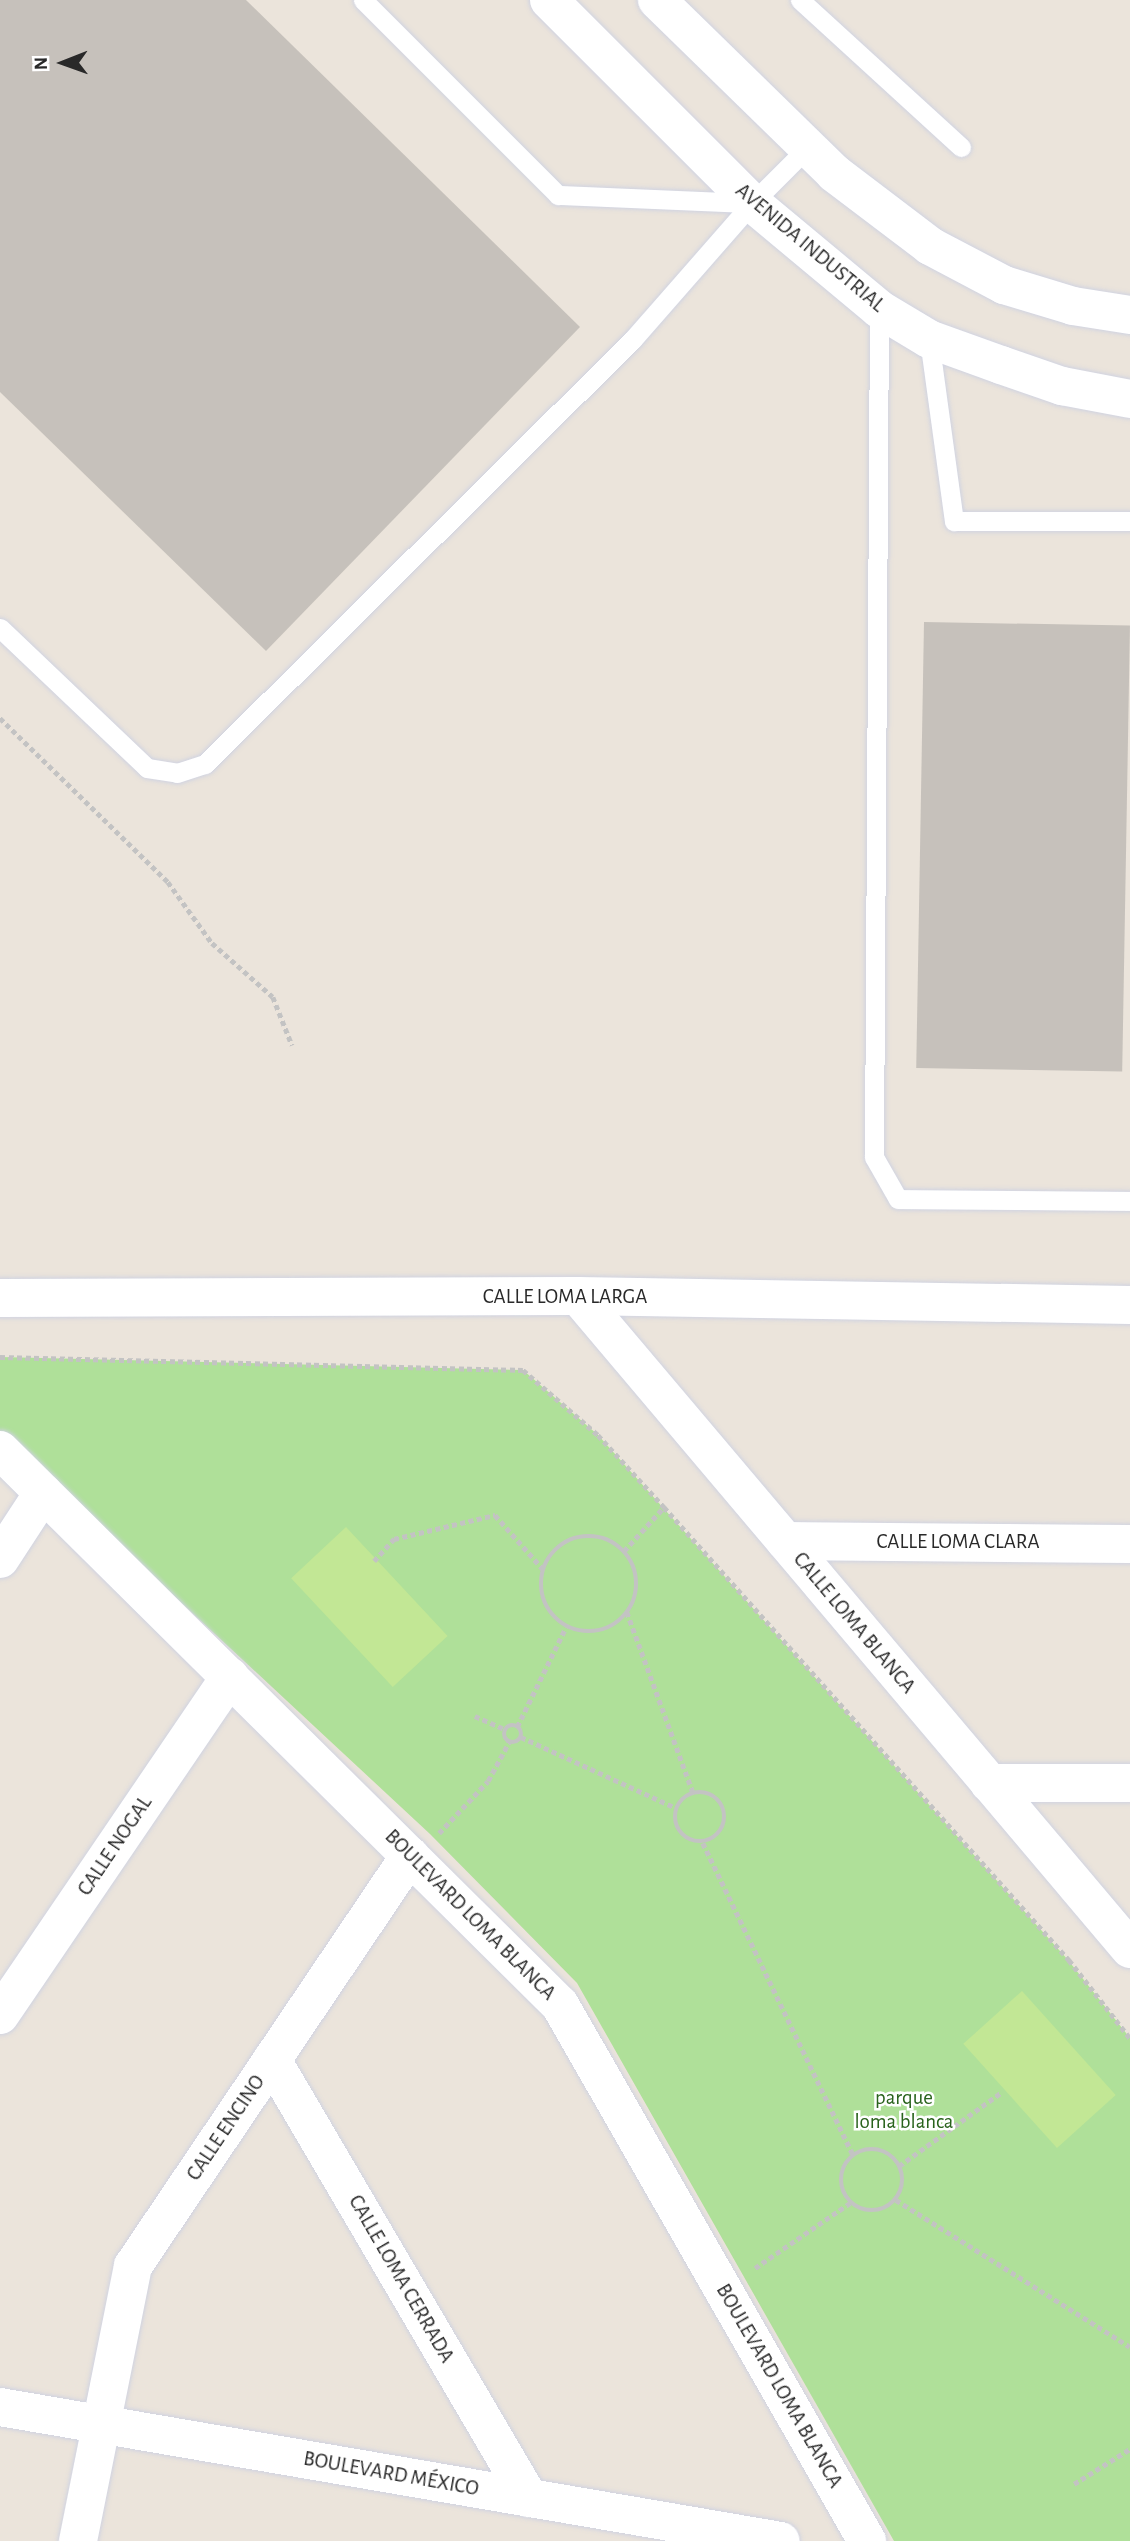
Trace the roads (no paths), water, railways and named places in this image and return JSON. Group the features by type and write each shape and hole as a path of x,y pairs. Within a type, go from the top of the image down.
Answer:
{"street":[{"name":"AVENIDA INDUSTRIAL","path":"549,0 752,203 878,309 929,339 1062,386 1130,399"},
{"path":"657,0 807,148 930,246 1004,285 1073,306 1130,314"},
{"name":"CALLE LOMA LARGA","path":"0,1298 578,1296 1130,1305"},
{"name":"CALLE LOMA BLANCA","path":"578,1296 1130,1949"},
{"name":"BOULEVARD LOMA BLANCA","path":"0,1450 230,1677 422,1847 560,2005 867,2541"},
{"path":"0,1559 43,1493"},
{"name":"CALLE LOMA CLARA","path":"785,1541 1130,1544"},
{"name":"CALLE NOGAL","path":"0,2015 230,1677"},
{"path":"989,1783 1130,1783"},
{"name":"CALLE ENCINO","path":"78,2541 133,2266 272,2060 422,1847"},
{"name":"CALLE LOMA CERRADA","path":"272,2060 529,2498"},
{"name":"BOULEVARD MÉXICO","path":"0,2407 781,2541"}],"lane":[{"path":"363,0 558,195 752,203"},
{"path":"800,0 961,147"},
{"path":"0,628 147,768 177,773 205,764 633,339 752,203 807,148"},
{"path":"878,309 874,1157 898,1199 1130,1201"},
{"path":"929,339 954,521 1130,521"}],"park label":[{"name":"parque loma blanca","path":"904,2110"}]}
